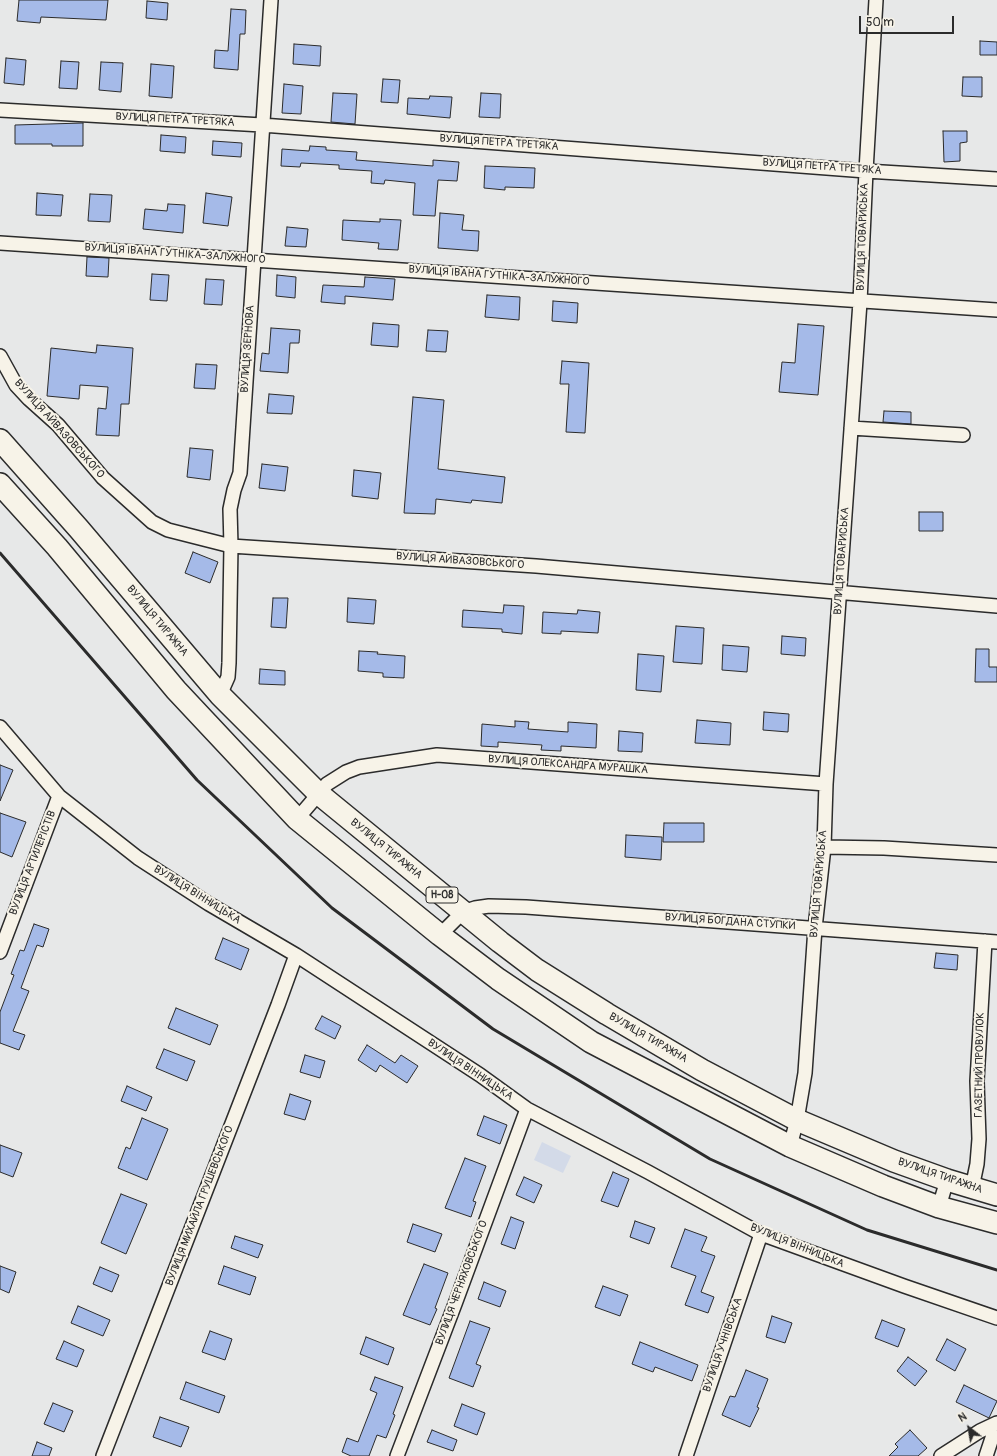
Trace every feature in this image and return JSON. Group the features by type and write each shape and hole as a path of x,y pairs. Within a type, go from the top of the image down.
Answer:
{"main road":[{"name":"ВУЛИЦЯ ТИРАЖНА","path":"0,440 80,529 220,695 319,794 463,912 537,970 607,1014 702,1070 797,1120 894,1161 947,1180 997,1195"},
{"name":"Н-08","path":"0,484 57,547 176,690 297,819 440,935 498,979 591,1042 790,1146 883,1186 939,1207 997,1223"}],"street":[{"name":"ВУЛИЦЯ ЗЕРНОВА","path":"220,695 228,677 231,546 230,510 234,490 240,473 271,0"},
{"name":"ВУЛИЦЯ ТОВАРИСЬКА","path":"790,1146 797,1120 805,1073 815,928 824,847 826,784 860,302 876,0"},
{"name":"ВУЛИЦЯ ПЕТРА ТРЕТЯКА","path":"0,110 262,125 866,171 997,179"},
{"name":"ВУЛИЦЯ ІВАНА ГУТНІКА-ЗАЛУЖНОГО","path":"0,243 254,259 860,302 997,310"},
{"name":"ВУЛИЦЯ АЙВАЗОВСЬКОГО","path":"0,356 16,385 58,425 103,478 152,522 168,530 231,546 528,566 997,606"},
{"path":"851,428 963,435"},
{"name":"ВУЛИЦЯ ВІННИЦЬКА","path":"0,727 58,796 138,858 209,904 296,955 480,1075 527,1109 648,1172 761,1234 997,1318"},
{"name":"ВУЛИЦЯ ОЛЕКСАНДРА МУРАШКА","path":"297,819 327,784 337,776 359,767 437,755 826,784"},
{"name":"ВУЛИЦЯ АРТИЛЕРІСТІВ","path":"0,952 58,796"},
{"path":"824,847 884,848 997,855"},
{"name":"ВУЛИЦЯ БОГДАНА СТУПКИ","path":"463,912 489,906 526,906 991,941"},
{"path":"440,935 463,912"},
{"name":"ГАЗЕТНИЙ ПРОВУЛОК","path":"972,1188 977,1164 979,1139 977,1081 991,941"},
{"name":"ВУЛИЦЯ МИХАЙЛА ГРУШЕВСЬКОГО","path":"103,1456 296,955"},
{"name":"ВУЛИЦЯ ЧЕРНЯХОВСЬКОГО","path":"396,1456 458,1297 527,1109"},
{"path":"939,1207 947,1180"},
{"name":"ВУЛИЦЯ УЧНІВСЬКА","path":"686,1456 761,1234"},
{"path":"941,1456 980,1430 997,1423"},
{"path":"986,1456 997,1423"}],"shaded area":[{"path":"542,1142 571,1156 563,1173 534,1160"}],"building":[{"path":"19,0 108,0 106,20 41,17 40,23 17,21"},
{"path":"147,1 168,3 167,20 146,18"},
{"path":"231,9 246,10 245,34 240,34 238,70 214,68 215,50 228,51"},
{"path":"980,41 997,42 997,55 980,55"},
{"path":"294,44 321,46 320,66 293,64"},
{"path":"6,58 26,60 24,85 4,83"},
{"path":"61,61 79,62 77,89 59,88"},
{"path":"101,62 123,63 121,92 99,90"},
{"path":"151,64 174,66 172,98 149,96"},
{"path":"963,77 982,77 982,97 962,96"},
{"path":"383,79 400,80 398,103 381,102"},
{"path":"284,84 303,86 301,114 282,113"},
{"path":"333,93 357,94 355,124 331,122"},
{"path":"481,93 501,94 500,118 479,117"},
{"path":"430,96 452,97 450,118 407,114 408,98 429,99"},
{"path":"83,123 83,146 15,144 15,125"},
{"path":"943,131 967,131 967,142 960,143 960,161 944,162"},
{"path":"161,135 186,137 185,153 160,151"},
{"path":"213,141 242,143 241,157 212,155"},
{"path":"310,146 326,147 326,150 357,152 356,160 433,166 433,160 459,162 457,181 438,180 435,216 413,215 415,183 385,180 384,184 371,183 372,171 339,169 339,165 301,163 300,167 281,166 282,149 309,151"},
{"path":"485,166 535,168 534,188 505,187 505,190 484,188"},
{"path":"37,193 63,195 61,216 36,215"},
{"path":"206,193 232,197 228,226 203,223"},
{"path":"90,194 112,195 110,222 88,221"},
{"path":"168,204 185,205 183,233 143,229 145,209 167,211"},
{"path":"440,213 464,215 462,230 479,231 478,251 438,248"},
{"path":"380,219 401,220 398,250 378,249 379,243 342,240 343,220 380,222"},
{"path":"287,227 308,229 306,247 285,246"},
{"path":"87,257 109,258 108,277 86,276"},
{"path":"152,274 169,275 167,301 150,300"},
{"path":"277,275 296,277 295,298 276,296"},
{"path":"365,277 395,279 393,300 345,296 345,304 321,302 323,285 364,287"},
{"path":"206,279 224,280 222,305 204,304"},
{"path":"487,295 520,297 519,320 485,317"},
{"path":"553,301 578,303 577,323 552,321"},
{"path":"373,323 399,325 398,347 371,345"},
{"path":"798,324 824,326 818,395 779,392 782,362 795,363"},
{"path":"271,328 300,330 299,343 290,343 288,373 260,371 262,353 269,354"},
{"path":"428,330 448,331 446,352 426,351"},
{"path":"97,345 133,348 129,404 121,404 119,436 96,435 98,408 106,409 108,387 80,385 79,399 47,396 51,348 96,353"},
{"path":"562,361 589,363 585,433 566,432 569,384 560,384"},
{"path":"196,364 217,365 215,389 194,388"},
{"path":"269,394 294,396 292,414 267,413"},
{"path":"413,397 444,400 438,469 505,477 502,503 472,500 471,503 436,499 435,514 404,513"},
{"path":"884,411 911,412 911,424 883,422"},
{"path":"190,448 213,450 210,480 187,477"},
{"path":"262,464 288,467 285,491 259,488"},
{"path":"354,470 381,473 378,499 352,496"},
{"path":"919,512 943,512 943,531 919,531"},
{"path":"193,552 218,562 210,583 185,573"},
{"path":"273,598 288,598 286,628 271,627"},
{"path":"348,598 376,600 374,624 347,622"},
{"path":"504,605 524,606 522,634 502,632 502,629 462,627 463,610 503,613"},
{"path":"578,610 600,612 598,633 561,631 561,634 542,633 543,612 577,614"},
{"path":"676,626 704,628 702,664 673,662"},
{"path":"782,636 806,638 805,656 781,654"},
{"path":"723,645 749,647 747,672 722,670"},
{"path":"976,649 989,649 989,667 997,667 997,682 975,682"},
{"path":"359,651 405,656 404,678 383,677 383,673 358,671"},
{"path":"638,654 664,656 661,692 636,690"},
{"path":"260,669 285,671 285,685 259,684"},
{"path":"764,712 789,714 788,732 763,730"},
{"path":"697,720 731,723 730,745 695,743"},
{"path":"515,721 529,722 528,729 568,732 568,722 597,724 596,748 561,746 561,751 541,750 542,745 498,742 498,747 481,746 482,724 515,727"},
{"path":"619,731 643,733 642,752 618,751"},
{"path":"0,765 13,770 0,801"},
{"path":"0,813 26,822 12,857 0,852"},
{"path":"664,823 704,823 704,842 663,842"},
{"path":"626,835 662,837 661,860 625,857"},
{"path":"34,924 49,929 43,947 37,945 21,988 29,991 13,1031 25,1035 19,1050 0,1043 0,1012 14,975 11,974 20,950 24,951"},
{"path":"223,938 249,949 241,970 215,959"},
{"path":"936,953 958,955 957,970 934,968"},
{"path":"176,1008 218,1025 210,1045 168,1028"},
{"path":"322,1016 341,1026 335,1039 315,1029"},
{"path":"367,1045 395,1063 401,1055 418,1066 407,1083 380,1065 376,1072 358,1060"},
{"path":"164,1049 195,1061 187,1081 156,1068"},
{"path":"305,1055 325,1061 320,1078 300,1072"},
{"path":"127,1086 152,1097 146,1111 121,1101"},
{"path":"290,1094 311,1101 305,1120 284,1114"},
{"path":"484,1116 507,1125 500,1144 477,1135"},
{"path":"142,1118 168,1129 147,1180 118,1168 126,1147 130,1149"},
{"path":"0,1145 22,1153 13,1177 0,1172"},
{"path":"465,1158 486,1166 473,1201 476,1202 471,1217 445,1208"},
{"path":"613,1172 629,1179 618,1207 601,1201"},
{"path":"524,1177 542,1185 534,1203 516,1195"},
{"path":"121,1194 147,1204 126,1254 101,1243"},
{"path":"511,1217 524,1222 515,1249 501,1244"},
{"path":"635,1221 655,1228 649,1244 630,1237"},
{"path":"413,1224 442,1234 435,1252 407,1242"},
{"path":"685,1229 707,1237 701,1251 715,1256 701,1292 714,1297 708,1313 685,1305 696,1276 671,1267"},
{"path":"235,1236 263,1245 258,1258 231,1248"},
{"path":"424,1264 448,1273 435,1308 437,1309 430,1325 403,1315"},
{"path":"0,1266 16,1272 9,1293 0,1289"},
{"path":"224,1266 256,1277 250,1295 218,1284"},
{"path":"100,1267 119,1275 112,1292 93,1284"},
{"path":"484,1282 506,1291 500,1307 478,1299"},
{"path":"603,1286 628,1295 620,1316 595,1307"},
{"path":"78,1306 110,1320 103,1336 71,1323"},
{"path":"772,1316 792,1323 785,1343 766,1337"},
{"path":"882,1320 905,1329 898,1347 875,1338"},
{"path":"470,1321 490,1328 476,1364 481,1366 473,1387 449,1378"},
{"path":"210,1331 232,1339 225,1360 202,1352"},
{"path":"366,1337 394,1348 388,1365 360,1354"},
{"path":"947,1339 966,1349 955,1371 936,1360"},
{"path":"64,1341 84,1350 77,1367 56,1359"},
{"path":"640,1342 698,1365 692,1381 655,1367 653,1372 632,1364"},
{"path":"908,1357 927,1371 915,1386 897,1371"},
{"path":"746,1370 768,1379 757,1407 759,1408 750,1427 722,1415 730,1396 735,1397"},
{"path":"375,1377 403,1387 393,1414 395,1415 386,1438 377,1435 369,1456 351,1456 342,1452 347,1438 358,1442 377,1393 370,1390"},
{"path":"186,1382 225,1396 219,1413 180,1399"},
{"path":"964,1385 997,1401 989,1418 956,1402"},
{"path":"53,1403 73,1411 64,1432 44,1424"},
{"path":"462,1404 485,1413 477,1435 454,1426"},
{"path":"160,1417 189,1427 181,1447 153,1437"},
{"path":"432,1430 457,1440 453,1451 427,1442"},
{"path":"910,1430 927,1448 918,1456 889,1456 898,1447 895,1444"},
{"path":"37,1442 52,1448 49,1456 32,1456"}],"railway":[{"path":"0,553 197,780 332,908 493,1029 710,1159 867,1230 997,1270"}]}
